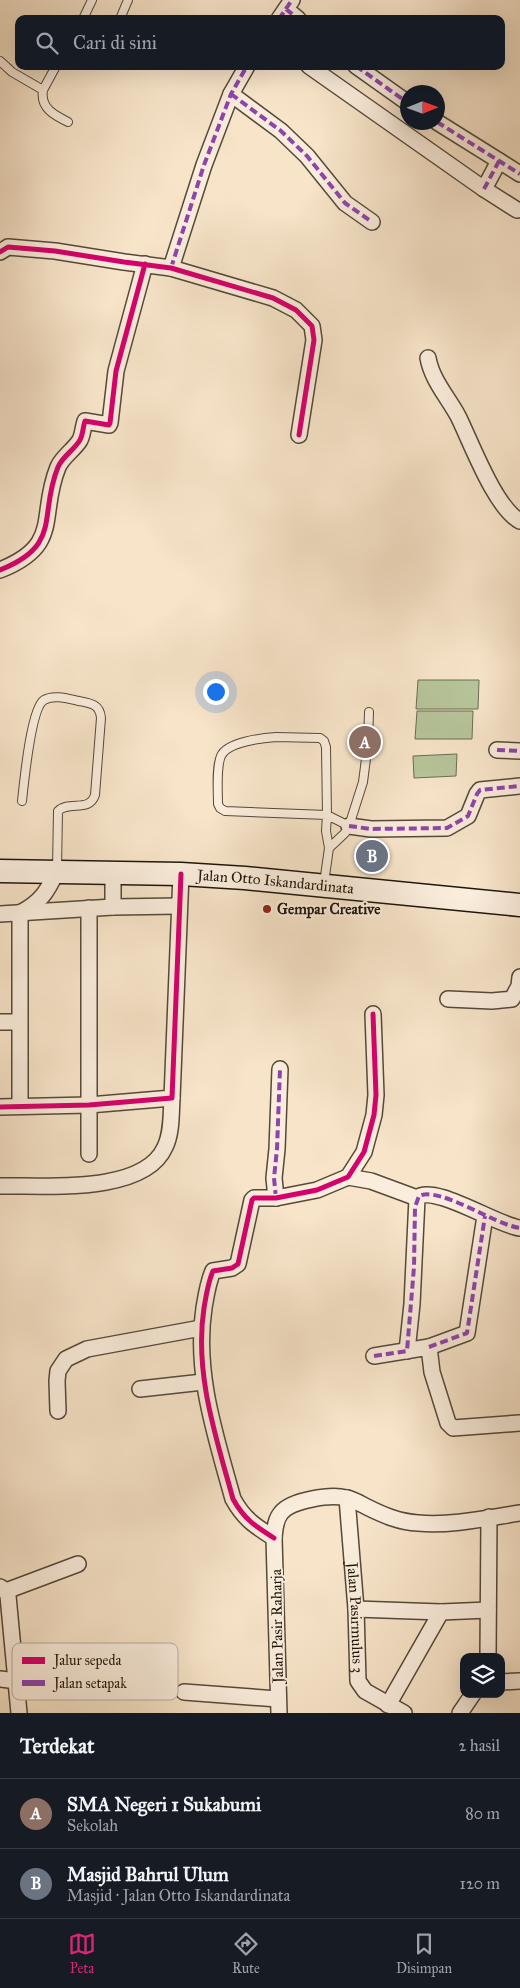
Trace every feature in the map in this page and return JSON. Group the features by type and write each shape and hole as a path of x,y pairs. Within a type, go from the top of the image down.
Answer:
{"main road":[{"name":"Jalan Otto Iskandardinata","path":"0,871 113,872 245,878 520,905"}],"street":[{"path":"170,268 204,165 231,94 245,70"},
{"path":"315,70 484,189 517,210"},
{"path":"362,70 400,97"},
{"path":"231,94 281,130 307,156 345,203 372,222"},
{"path":"445,127 520,174"},
{"path":"484,189 499,160"},
{"path":"0,252 6,247 55,251 170,268 273,298 296,310 312,326 314,340 299,435"},
{"path":"0,570 27,557 36,548 45,528 58,466 80,439 85,421 109,425 110,423 116,371 145,264"},
{"path":"428,358 432,374 458,418 485,474 506,510 511,516 520,521"},
{"path":"498,750 520,751"},
{"path":"349,826 371,829 446,828 468,816 476,794 480,790 520,786"},
{"path":"20,914 35,905 42,898 57,871"},
{"path":"113,872 113,907"},
{"path":"0,1186 108,1183 134,1174 156,1160 165,1149 168,1139 172,1098 181,874"},
{"path":"0,914 89,908 179,906"},
{"path":"88,1154 89,908"},
{"path":"20,914 20,1106"},
{"path":"448,999 492,1001 512,998 519,986 520,977"},
{"path":"348,1177 364,1152 374,1115 376,1095 373,1014"},
{"path":"0,1022 19,1022"},
{"path":"276,1198 274,1178 280,1069"},
{"path":"0,1107 89,1105 172,1098"},
{"path":"274,1538 256,1527 242,1514 234,1499 203,1382 201,1328 212,1273 215,1270 232,1268 238,1264 254,1198 276,1198 317,1190 348,1177 371,1181 417,1198"},
{"path":"407,1351 417,1198 422,1194 458,1202 485,1216 520,1228"},
{"path":"374,1356 429,1347 467,1333 485,1216"},
{"path":"58,1411 56,1381 58,1370 66,1359 87,1349 130,1343 201,1328"},
{"path":"429,1347 432,1372 450,1427 456,1429 520,1423"},
{"path":"140,1389 203,1382"},
{"name":"Jalan Pasir Raharja","path":"278,1706 274,1538 276,1523 280,1513 296,1503 336,1497 347,1498"},
{"path":"347,1498 397,1520 416,1523 434,1524 520,1513"},
{"name":"Jalan Pasirmulus 3","path":"347,1498 360,1686 365,1692 404,1713"},
{"path":"488,1653 489,1517"},
{"path":"12,1648 3,1589 78,1564"},
{"path":"356,1609 441,1612 488,1610"},
{"path":"388,1705 441,1612"},
{"path":"505,1682 520,1681"},
{"path":"184,1692 278,1706"},
{"path":"460,1713 470,1698"},
{"path":"18,1700 19,1713"}],"lane":[{"path":"85,15 92,0"},
{"path":"122,15 128,0"},
{"path":"0,61 12,72 43,90"},
{"path":"54,70 43,90 42,97 48,109 68,122"},
{"path":"22,801 30,741 39,704 47,698 57,698 97,706 101,713 101,718 95,795 91,803 64,807 58,811 57,871"},
{"path":"329,848 349,826 363,782 367,756 369,712"},
{"path":"324,886 329,848 326,831 327,815 326,747 324,741 320,738 276,737 228,747 222,755 218,804 222,810 327,815 349,826"}],"green space":[{"path":"418,680 479,680 478,709 416,709"},
{"path":"417,711 473,711 472,739 415,739"},
{"path":"457,754 456,776 414,778 413,756"}],"marked path":[{"path":"282,15 292,0"},
{"path":"286,9 293,15"},
{"path":"171,268 204,165 231,94 245,70"},
{"path":"362,70 400,97"},
{"path":"231,94 281,131 307,156 345,203 372,222"},
{"path":"445,127 520,174"},
{"path":"484,189 499,161"},
{"path":"497,750 520,751"},
{"path":"349,826 371,829 447,828 468,816 480,790 520,786"},
{"path":"276,1198 274,1178 280,1069"},
{"path":"374,1356 407,1351 414,1267 415,1207 419,1196 428,1194 440,1196 520,1228"},
{"path":"429,1347 467,1333 485,1216"}],"cycle path":[{"path":"0,252 8,247 55,251 171,268 273,298 296,310 312,326 314,340 299,435"},
{"path":"0,570 20,560 33,550 41,539 45,528 52,484 58,467 80,440 85,421 109,425 110,423 116,371 145,264"},
{"path":"0,1107 89,1105 172,1098 181,874"},
{"path":"274,1538 250,1522 233,1499 208,1405 204,1381 202,1332 206,1294 213,1271 232,1268 238,1264 254,1198 276,1198 317,1190 348,1177 364,1152 374,1115 376,1095 373,1014"}],"place":[{"name":"SMA Negeri 1 Sukabumi","path":"365,742"},
{"name":"Masjid Bahrul Ulum","path":"372,856"},
{"name":"Gempar Creative","path":"267,909"}]}
